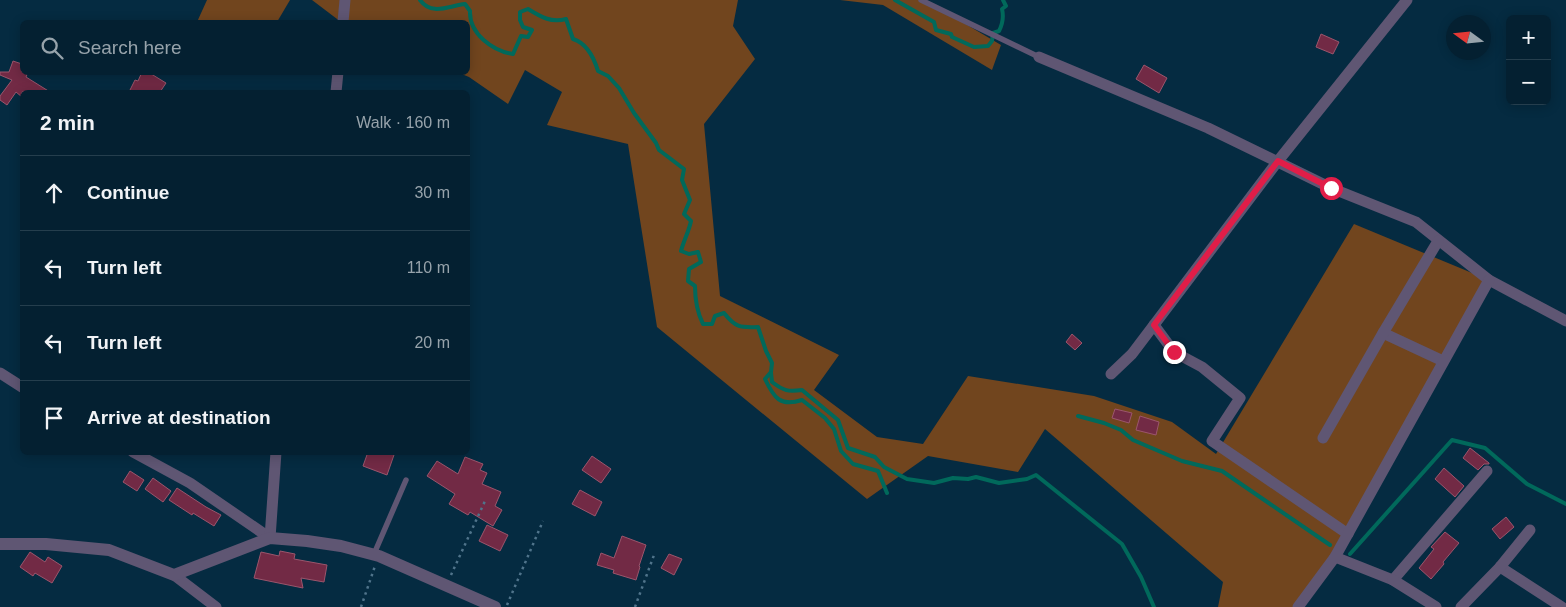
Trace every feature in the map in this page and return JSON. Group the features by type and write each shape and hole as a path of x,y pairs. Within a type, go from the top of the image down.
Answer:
{"street":[{"path":"342,20 345,0"},
{"path":"1111,374 1132,354 1278,161 1407,0"},
{"path":"1040,57 1208,128 1331,188 1416,222 1489,280 1566,321"},
{"path":"336,90 338,75"},
{"path":"1323,438 1438,241"},
{"path":"1298,607 1335,557 1489,280"},
{"path":"1154,325 1174,352 1202,367 1240,398 1212,441 1348,534"},
{"path":"1383,333 1443,361"},
{"path":"0,374 20,386"},
{"path":"139,455 190,483 270,538"},
{"path":"270,538 276,455"},
{"path":"1393,580 1487,471"},
{"path":"1461,607 1500,567 1530,530"},
{"path":"174,575 270,538 341,546 376,555 495,607"},
{"path":"0,544 46,544 109,550 174,575 216,607"},
{"path":"1335,557 1393,580 1436,607"},
{"path":"1500,567 1562,607"}],"lane":[{"path":"921,0 1040,57"},
{"path":"376,555 406,480"}],"path":[{"path":"446,585 485,502"},
{"path":"506,607 543,521"},
{"path":"361,607 376,555"},
{"path":"635,607 654,555"}],"shaded area":[{"path":"207,0 290,0 278,20 198,20"},
{"path":"312,0 738,0 733,26 755,59 704,124 720,296 839,355 814,390 877,437 923,444 968,376 1094,396 1172,422 1216,454 1354,224 1489,280 1335,557 1297,607 1218,607 1223,582 1045,429 1018,472 928,456 867,499 657,327 628,144 547,125 562,92 525,70 508,104 464,75 470,75 470,20 338,20"},
{"path":"840,0 925,0 1001,45 992,70 883,5"}],"building":[{"path":"1321,34 1339,42 1333,54 1316,47"},
{"path":"13,61 20,63 20,75 27,75 26,77 47,90 20,90 20,95 16,92 7,105 0,100 0,96 12,80 0,75 0,72 9,72"},
{"path":"1144,65 1167,78 1159,93 1136,79"},
{"path":"141,75 153,75 166,83 161,90 130,90 135,80 138,81"},
{"path":"1072,334 1082,343 1075,350 1066,342"},
{"path":"1115,409 1132,413 1129,423 1112,418"},
{"path":"1140,416 1159,422 1156,435 1136,430"},
{"path":"1470,448 1489,464 1484,464 1478,470 1463,458"},
{"path":"367,455 394,455 387,475 363,466"},
{"path":"592,456 611,469 601,483 582,470"},
{"path":"465,457 483,464 480,470 487,473 482,484 501,492 495,506 502,510 493,526 470,512 468,515 449,504 455,494 427,476 437,461 458,474"},
{"path":"1444,468 1464,486 1455,497 1435,479"},
{"path":"130,471 144,480 137,491 123,482"},
{"path":"153,478 171,491 163,502 145,489"},
{"path":"177,488 221,515 214,526 169,500"},
{"path":"580,490 602,502 595,516 572,504"},
{"path":"1506,517 1514,527 1500,539 1492,529"},
{"path":"487,525 508,535 500,551 479,541"},
{"path":"1445,532 1459,543 1431,579 1419,568 1434,549 1431,547"},
{"path":"622,536 646,545 636,580 613,573 614,570 597,565 601,553 614,558"},
{"path":"280,551 295,554 294,559 327,565 324,582 301,578 303,588 254,578 261,552 279,556"},
{"path":"30,552 45,562 48,557 62,566 52,583 35,573 33,576 20,567"},
{"path":"669,554 682,559 674,575 661,568"}],"waterway":[{"path":"420,0 425,5 435,9 465,4 470,11 473,27 478,34 490,45 513,54 521,36 528,37 532,30 523,27 520,20 520,12 528,9 551,20 566,19 573,39 582,44 589,52 598,71 608,76 619,88 659,150 684,169 682,180 690,200 684,214 691,221 681,251 689,254 698,252 701,262 689,269 688,281 695,286 695,296 703,324 712,324 715,316 724,313 738,326 758,327 772,363 771,372 765,379 771,391 783,401 794,402 802,400 825,418 834,429 841,451 853,464 878,471 887,493"},
{"path":"895,0 934,22 936,30 951,34 952,37 974,47 988,46 992,41 993,33 999,31 1003,20 1002,9 1006,6 1003,0"},
{"path":"771,373 772,382 776,385 786,390 802,390 838,420 848,448 875,457 884,467 907,479 934,483 953,478 968,479 976,477 999,483 1027,479 1036,475 1122,544 1141,577 1154,607"},
{"path":"1078,416 1121,430 1133,440 1182,461 1222,471 1330,545"},
{"path":"1350,554 1452,440 1485,448 1527,484 1566,504"}],"route":[{"path":"1174,352 1154,325 1278,161 1331,188"}]}
